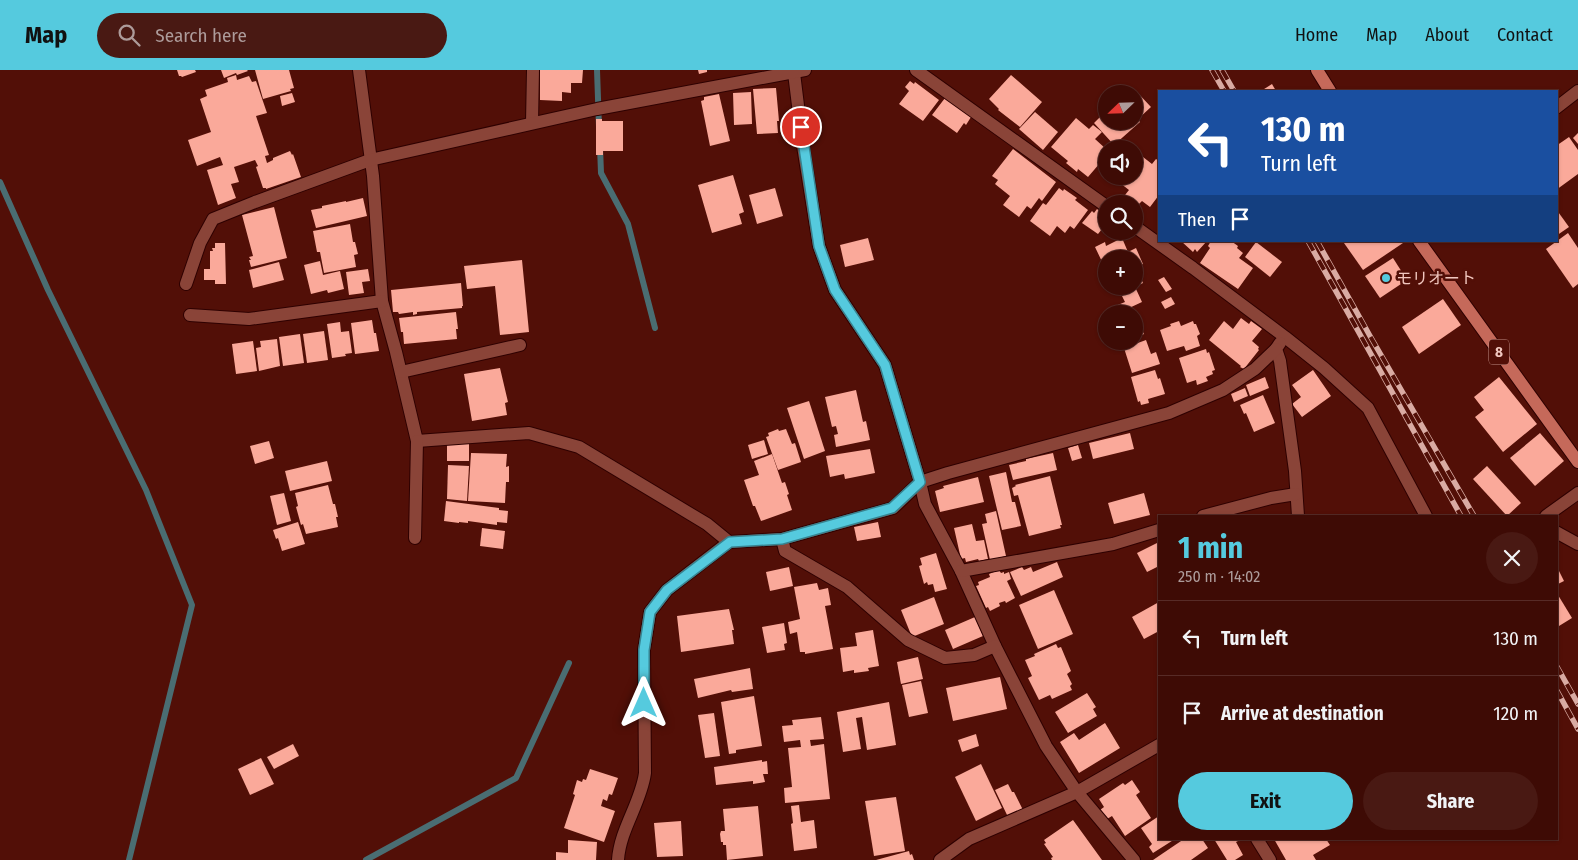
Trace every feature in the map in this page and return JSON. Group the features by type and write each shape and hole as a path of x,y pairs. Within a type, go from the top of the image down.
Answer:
{"main road":[{"path":"1317,70 1329,90"},
{"name":"8","path":"1420,242 1578,462"}],"street":[{"path":"359,70 370,160 382,301 417,441 414,538"},
{"path":"532,123 533,70"},
{"path":"916,70 1098,200"},
{"path":"186,284 200,243 213,219 370,160 597,109 797,71 803,146 819,246 835,290 885,365 920,482 924,504 961,571 995,646 1046,746 1078,792 1134,860"},
{"path":"1558,106 1578,91"},
{"path":"1143,232 1285,337 1324,368 1368,408 1425,515"},
{"path":"190,315 250,319 382,301"},
{"path":"618,860 619,846 643,787 645,773 644,650 650,612 667,590 730,542 782,539 892,508 920,482 1169,413 1223,390 1255,369 1285,337"},
{"path":"401,372 520,345"},
{"path":"1276,348 1280,361 1295,471 1298,515"},
{"path":"417,441 529,433 579,447 707,524 730,542"},
{"path":"1547,515 1578,493"},
{"path":"1207,515 1271,498 1296,494"},
{"path":"961,571 1113,544 1158,530"},
{"path":"1558,533 1578,544"},
{"path":"782,539 785,551 847,587 908,640 945,658 974,655 995,646"},
{"path":"940,860 953,856 969,839 1078,792 1158,745"},
{"path":"1258,840 1270,860"}],"building":[{"path":"177,70 195,70 196,72 182,77 179,76"},
{"path":"221,70 247,70 248,71 224,78"},
{"path":"255,70 289,70 294,88 290,89 291,91 263,99"},
{"path":"540,70 583,70 582,83 571,83 571,93 562,92 562,101 540,100"},
{"path":"698,70 707,70 707,72 699,74"},
{"path":"236,75 237,80 249,76 252,82 256,81 267,113 256,116 269,155 265,156 267,163 273,160 273,158 290,151 293,154 301,177 266,189 263,188 255,160 234,167 239,182 231,184 236,198 218,205 207,170 223,165 220,157 197,166 188,140 211,132 200,99 207,96 205,90 228,82 227,78"},
{"path":"1011,75 1042,102 1020,127 998,110 989,99"},
{"path":"910,81 914,84 915,82 939,100 923,121 899,104 909,91 905,87"},
{"path":"1272,84 1275,90 1263,90"},
{"path":"776,88 779,121 777,121 778,133 757,134 753,89"},
{"path":"751,92 752,124 734,125 733,93"},
{"path":"292,93 295,102 282,106 280,96"},
{"path":"719,94 730,141 710,146 701,101 704,100 704,97"},
{"path":"945,98 971,117 966,125 964,123 957,133 932,115"},
{"path":"1143,98 1151,107 1143,114"},
{"path":"1035,112 1058,132 1043,150 1019,129"},
{"path":"1076,118 1089,129 1093,125 1102,132 1095,139 1098,142 1098,165 1088,177 1078,169 1077,172 1066,163 1068,161 1051,147"},
{"path":"596,119 602,119 602,121 623,121 623,151 603,151 603,155 596,155"},
{"path":"1098,119 1098,127 1094,123"},
{"path":"1100,130 1131,130 1120,140 1109,140"},
{"path":"1578,133 1578,144 1573,138"},
{"path":"1569,137 1578,150 1578,174 1558,189 1558,145"},
{"path":"1013,149 1056,182 1042,201 1039,198 1031,209 1027,206 1019,217 1003,205 1010,196 995,184 998,180 992,176"},
{"path":"1143,157 1152,164 1156,159 1158,160 1158,196 1150,207 1143,202 1143,195 1125,195 1129,190 1123,185 1143,185"},
{"path":"733,175 744,212 739,214 742,224 712,233 698,185"},
{"path":"775,188 783,216 757,224 749,195"},
{"path":"1059,188 1063,191 1064,189 1077,198 1075,200 1088,210 1074,229 1070,226 1065,233 1057,226 1050,236 1030,221 1043,203 1046,205"},
{"path":"363,198 367,216 316,228 311,210"},
{"path":"274,207 287,258 251,267 249,257 253,256 242,215"},
{"path":"1098,210 1098,234 1082,223 1092,211 1094,213"},
{"path":"1558,212 1569,227 1558,235"},
{"path":"350,224 353,242 355,242 358,254 354,255 356,267 324,273 313,231"},
{"path":"1568,233 1578,248 1578,284 1573,288 1546,249"},
{"path":"868,238 874,260 845,267 840,245"},
{"path":"1118,240 1123,240 1127,250 1098,250 1098,253 1095,247 1105,242 1106,246"},
{"path":"1182,242 1206,242 1197,252 1195,249 1193,252"},
{"path":"1210,242 1232,242 1243,253 1239,258 1253,268 1238,289 1200,263 1210,248 1208,246"},
{"path":"1256,242 1282,262 1270,277 1245,257"},
{"path":"1402,242 1403,243 1363,270 1344,243"},
{"path":"215,243 225,243 226,284 215,284 215,280 204,280 204,269 210,269 210,251 213,251 212,248 215,248"},
{"name":"モリオート","path":"1393,258 1407,280 1380,298 1365,276"},
{"path":"522,260 529,332 500,335 495,286 467,289 464,266"},
{"path":"320,261 323,275 340,271 344,289 328,293 327,290 311,294 304,265"},
{"path":"279,262 284,280 253,288 249,270"},
{"path":"368,269 370,281 362,282 364,293 349,295 346,272"},
{"path":"1164,277 1172,289 1166,292 1158,280"},
{"path":"461,283 462,308 417,312 417,314 413,315 413,312 399,314 398,312 393,312 391,290"},
{"path":"1139,295 1142,302 1136,305 1118,305 1125,302 1122,296"},
{"path":"1171,297 1175,304 1165,309 1161,302"},
{"path":"1443,299 1461,325 1419,354 1402,327"},
{"path":"456,312 457,339 404,344 399,318"},
{"path":"1241,318 1249,324 1251,321 1262,329 1252,341 1259,347 1259,350 1244,369 1209,340 1224,321 1233,329"},
{"path":"372,320 379,351 355,354 351,323"},
{"path":"1179,321 1181,326 1193,321 1196,324 1200,334 1197,336 1200,346 1186,351 1184,346 1167,351 1160,330"},
{"path":"340,322 341,332 349,331 352,353 332,358 327,324"},
{"path":"324,331 328,360 307,363 303,334"},
{"path":"300,334 304,363 283,366 279,337"},
{"path":"277,339 280,366 259,371 256,348 261,347 260,341"},
{"path":"1146,340 1151,354 1156,352 1160,364 1132,373 1125,350 1143,350 1143,341"},
{"path":"253,341 257,371 236,374 232,344"},
{"path":"1206,349 1207,353 1209,352 1215,370 1212,371 1213,374 1206,377 1208,381 1197,385 1196,380 1187,383 1179,358"},
{"path":"500,368 508,402 505,403 507,415 472,421 464,374"},
{"path":"1155,370 1158,379 1160,378 1165,394 1148,399 1149,403 1141,405 1140,401 1138,402 1131,377"},
{"path":"1313,370 1331,396 1302,417 1292,404 1301,397 1292,385"},
{"path":"1265,377 1269,388 1250,396 1246,385"},
{"path":"1499,377 1537,424 1503,452 1475,417 1484,410 1474,397"},
{"path":"1245,388 1248,396 1234,402 1231,394"},
{"path":"856,390 863,422 866,421 870,440 836,447 834,435 838,434 836,426 832,427 825,397"},
{"path":"1263,395 1275,423 1254,432 1246,413 1244,414 1240,405"},
{"path":"809,401 825,451 804,459 787,408"},
{"path":"778,429 779,431 786,429 792,444 795,443 801,462 778,470 766,437 769,436 768,433"},
{"path":"1130,433 1134,449 1093,459 1089,443"},
{"path":"1540,433 1564,461 1535,486 1510,458"},
{"path":"764,440 768,454 752,459 748,445"},
{"path":"269,441 274,458 255,464 250,446"},
{"path":"447,443 469,443 469,461 447,461"},
{"path":"1078,445 1082,458 1072,461 1068,448"},
{"path":"870,449 875,473 845,479 844,474 830,477 826,456"},
{"path":"471,453 507,454 506,467 509,466 509,482 506,482 505,503 468,501"},
{"path":"1053,453 1057,470 1013,480 1009,465"},
{"path":"772,454 782,483 785,482 792,510 761,521 755,506 753,506 744,480 759,475 754,461"},
{"path":"327,461 332,481 290,491 285,471"},
{"path":"448,465 469,466 467,501 447,499"},
{"path":"1487,466 1521,503 1506,515 1473,479"},
{"path":"1006,472 1012,502 1015,502 1021,526 1002,530 989,476"},
{"path":"1050,476 1062,525 1060,525 1061,528 1029,536 1018,495 1014,496 1012,488 1015,485"},
{"path":"978,477 984,502 940,512 935,491 944,488 943,486"},
{"path":"328,485 333,504 335,504 338,527 306,534 303,524 301,525 296,507 298,506 295,493"},
{"path":"284,493 291,521 277,525 270,496"},
{"path":"1144,493 1150,515 1114,524 1108,503"},
{"path":"446,501 499,508 499,510 508,511 507,523 497,522 497,525 468,521 468,523 459,523 444,521"},
{"path":"996,511 1006,556 990,560 982,524 987,523 985,514"},
{"path":"298,522 305,544 282,551 273,530"},
{"path":"878,522 881,537 857,541 854,527"},
{"path":"972,524 976,541 984,540 988,559 966,562 965,558 961,559 954,528"},
{"path":"482,528 505,531 503,549 480,546"},
{"path":"1158,542 1158,566 1147,572 1137,553"},
{"path":"936,553 947,589 935,592 933,584 928,585 927,582 924,584 919,566 922,565 920,558"},
{"path":"1057,562 1063,577 1021,596 1010,572 1022,567 1024,570 1031,567 1033,572"},
{"path":"789,567 793,586 770,591 766,572"},
{"path":"1558,569 1564,581 1558,584"},
{"path":"999,570 1001,573 1004,572 1004,574 1009,572 1011,579 1007,581 1015,598 1006,603 1005,601 999,603 1000,606 990,611 988,607 986,608 976,586 979,585 978,582 990,577 989,574"},
{"path":"817,583 819,590 828,588 831,605 825,606 833,649 805,654 805,652 800,652 797,632 790,634 788,622 800,619 794,587"},
{"path":"1054,590 1073,634 1038,649 1019,605"},
{"path":"1558,595 1572,618 1559,626 1558,624"},
{"path":"934,597 944,624 912,637 901,610"},
{"path":"1158,603 1158,632 1144,639 1132,617"},
{"path":"729,609 734,630 732,630 734,644 681,652 677,616"},
{"path":"975,617 983,636 953,649 945,630"},
{"path":"784,623 787,643 784,644 785,650 767,653 762,627"},
{"path":"873,630 879,666 868,668 869,671 854,673 854,670 843,672 840,648 857,646 855,633"},
{"path":"1056,644 1058,648 1061,647 1071,671 1067,674 1072,684 1070,686 1072,690 1052,699 1050,695 1039,700 1028,678 1032,676 1025,660"},
{"path":"918,657 923,679 901,684 897,662"},
{"path":"750,668 753,689 732,692 731,690 698,698 694,679"},
{"path":"1000,677 1007,709 953,721 946,688"},
{"path":"921,681 928,713 909,717 902,685"},
{"path":"1087,693 1096,707 1093,709 1097,716 1068,733 1055,712"},
{"path":"754,696 762,746 736,750 736,753 729,754 721,702"},
{"path":"889,702 896,745 867,750 862,717 856,718 861,749 843,752 837,712"},
{"path":"714,713 720,756 705,758 698,715"},
{"path":"821,717 824,739 810,740 811,746 824,744 830,799 785,803 784,788 792,787 788,748 801,747 800,740 784,742 782,726 793,725 792,720"},
{"path":"1105,723 1120,748 1079,773 1060,742 1074,733 1079,740"},
{"path":"976,734 979,746 962,752 958,740"},
{"path":"293,744 299,756 274,769 267,757"},
{"path":"261,758 274,784 250,795 238,769"},
{"path":"762,760 762,762 767,761 768,774 763,774 765,782 753,784 753,781 716,785 714,767"},
{"path":"981,764 1002,808 976,821 955,777"},
{"path":"590,769 618,778 612,795 609,794 607,801 603,799 601,806 615,811 604,842 564,828 575,795 573,794 577,780 582,782 583,779 586,780"},
{"path":"1132,780 1140,792 1136,795 1151,818 1125,836 1112,816 1107,819 1100,810 1104,807 1099,799 1123,783 1125,785"},
{"path":"1008,784 1023,810 1008,817 995,790"},
{"path":"896,797 905,851 874,856 865,801"},
{"path":"799,805 801,822 814,820 817,848 794,851 791,806"},
{"path":"758,806 763,856 727,860 726,845 723,845 723,842 721,842 720,834 721,831 725,831 723,809"},
{"path":"1158,817 1158,840 1173,840 1153,853 1149,847 1152,844 1141,828"},
{"path":"1073,820 1102,860 1052,860 1051,858 1053,857 1044,844 1046,843 1044,840"},
{"path":"681,821 683,856 657,857 654,823"},
{"path":"568,840 597,842 596,860 556,860 556,852 568,853"},
{"path":"1183,840 1203,840 1208,848 1191,860 1153,860"},
{"path":"1215,840 1240,840 1236,842 1243,855 1235,860 1227,860"},
{"path":"1275,840 1327,840 1330,845 1313,855 1316,860 1286,860"},
{"path":"909,851 914,860 876,860"}],"waterway":[{"path":"597,70 599,127"},
{"path":"600,147 601,173 628,224 655,328"},
{"path":"0,182 48,290 146,490 192,605 129,860"},
{"path":"366,860 516,778 569,663"}],"railway":[{"path":"1212,70 1223,90"},
{"path":"1222,70 1233,90"},
{"path":"1309,242 1460,515"},
{"path":"1318,242 1473,515"},
{"path":"1558,669 1578,704"},
{"path":"1558,693 1578,729"}],"place":[{"name":"モリオート","path":"1386,278"}],"route":[{"path":"644,703 644,650 650,612 667,590 730,542 782,539 892,508 920,482 885,365 835,290 819,246 801,127"}]}
